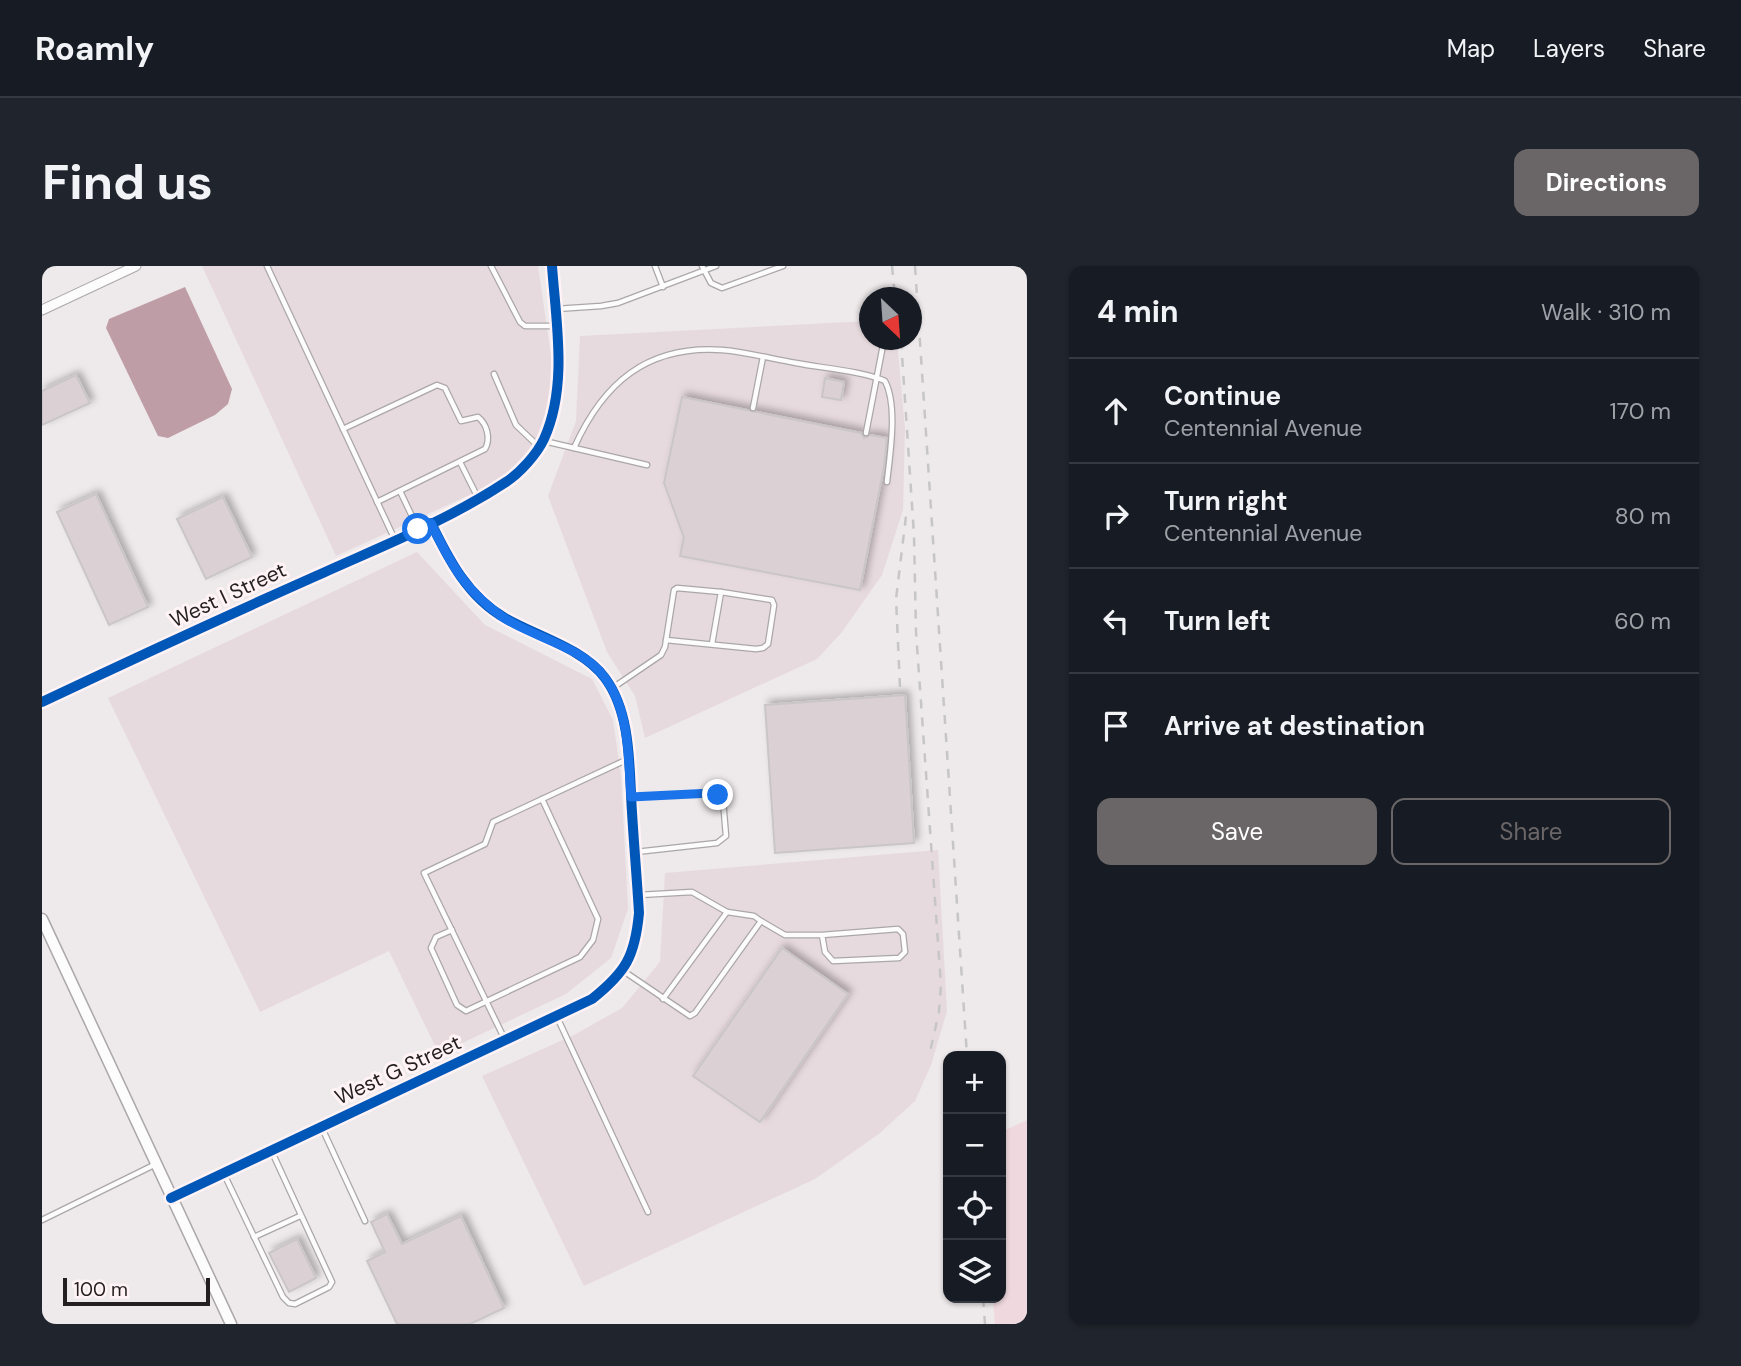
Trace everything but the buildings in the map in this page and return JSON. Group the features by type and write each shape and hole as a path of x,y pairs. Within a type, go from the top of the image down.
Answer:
{"street":[{"path":"42,310 136,266"},
{"path":"541,444 551,421 556,393 552,266"},
{"name":"West I Street","path":"42,702 431,523 509,480 541,444"},
{"path":"431,523 462,581 502,617 575,654 605,678 626,731 638,895"},
{"name":"West G Street","path":"171,1198 592,999 610,985 629,961 637,941 638,895"},
{"path":"42,919 231,1324"}],"lane":[{"path":"267,266 395,540"},
{"path":"491,266 520,323 525,326 556,327"},
{"path":"654,266 663,287"},
{"path":"555,309 618,303 716,266"},
{"path":"703,269 711,283 722,288 783,266"},
{"path":"574,448 597,404 637,368 681,352 725,350 885,381 890,394 891,445 887,482"},
{"path":"866,433 882,350"},
{"path":"753,408 763,357"},
{"path":"494,374 516,425 541,444 574,448 647,465"},
{"path":"343,429 440,384 446,388 461,421 480,418 488,433 489,443 485,449 377,502"},
{"path":"460,462 478,498"},
{"path":"400,491 418,529"},
{"path":"611,690 661,655 674,590 677,587 772,600 774,605 768,644 763,648 666,640"},
{"path":"712,644 721,592"},
{"path":"505,1041 425,873 485,844 493,822 628,759"},
{"path":"631,797 712,793 723,800 725,805 726,836 717,843 635,852"},
{"path":"452,930 436,937 431,948 457,1005 466,1011 580,957 593,940 598,919 542,799"},
{"path":"638,895 692,892 727,912 754,916 786,934 822,935 898,929 903,934 905,952 899,958 833,961 825,953 822,935"},
{"path":"663,999 727,912"},
{"path":"622,970 687,1015 695,1013 761,921"},
{"path":"556,1017 648,1212"},
{"path":"321,1128 366,1221"},
{"path":"224,1173 283,1297 289,1303 295,1304 329,1287 332,1282 272,1151"},
{"path":"42,1220 155,1165"},
{"path":"254,1237 300,1216"}],"shaded area":[{"path":"202,266 538,266 555,383 535,448 496,483 336,556"},
{"path":"185,287 232,389 228,404 215,415 168,438 158,436 106,328 109,319"},
{"path":"859,322 859,350 898,350 905,429 903,510 882,575 842,632 817,659 645,738 635,696 607,652 548,496 576,421 580,336"},
{"path":"417,552 485,625 592,679 613,720 621,776 628,909 611,958 566,994 439,1054 389,951 260,1012 108,698"},
{"path":"938,850 947,1011 931,1065 915,1101 880,1133 815,1179 584,1286 482,1076 574,1035 622,1008 660,962 665,873"},
{"path":"1027,1120 1027,1324 995,1324 993,1303 1006,1303 1006,1130"}],"railway":[{"path":"892,266 894,287"},
{"path":"915,266 967,1051"},
{"path":"902,350 914,535 916,632 941,985 939,1012 929,1056"},
{"path":"900,687 896,599 906,516"},
{"path":"983,1303 985,1324"}],"cycle path":[{"path":"42,702 437,521 484,496 517,474 541,445 556,397 558,331 552,266"},
{"path":"171,1198 592,999 621,971 631,952 639,913 628,743 614,692 605,678 584,658 517,625 480,600 453,564 431,523"}],"route":[{"path":"418,529 431,523 462,581 502,617 575,654 605,678 626,731 631,797 712,793 718,795"}]}
